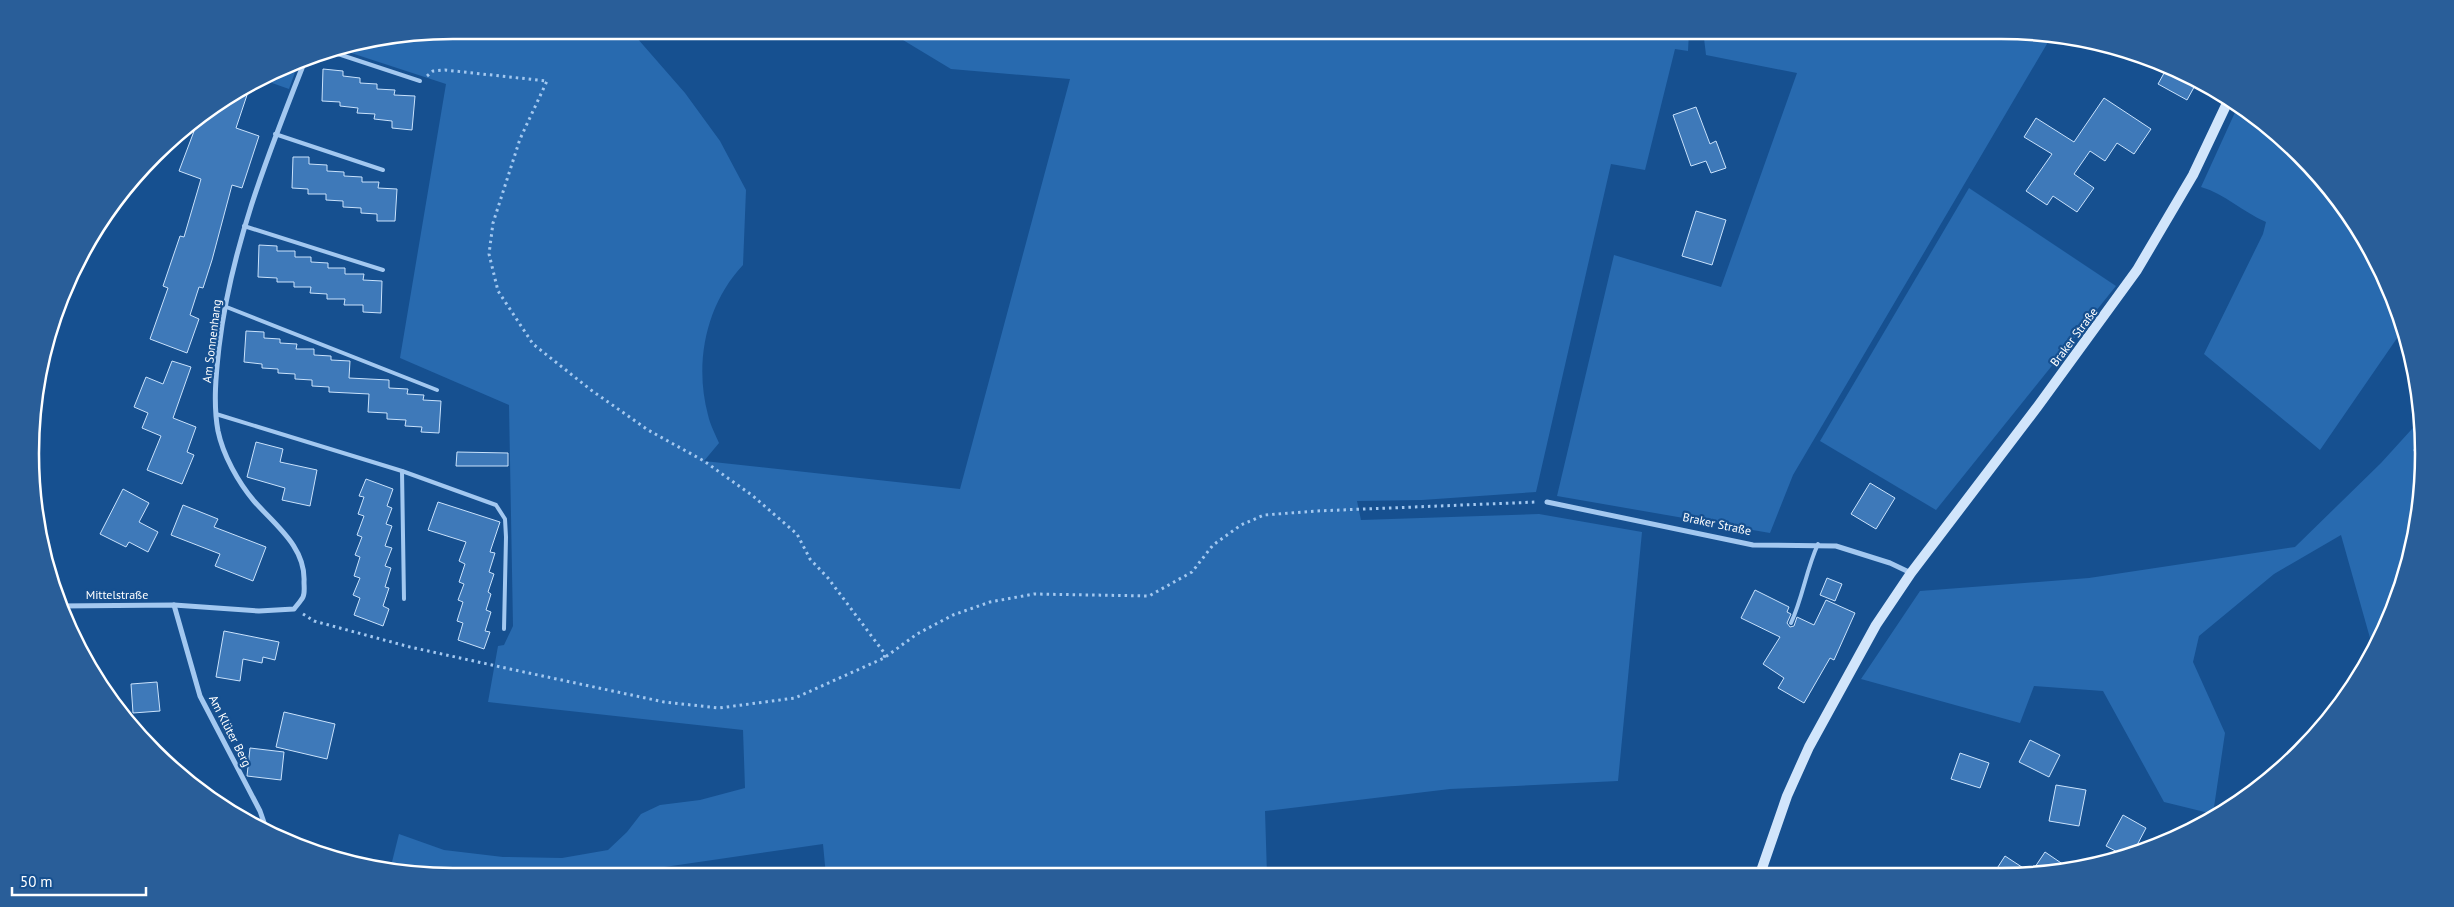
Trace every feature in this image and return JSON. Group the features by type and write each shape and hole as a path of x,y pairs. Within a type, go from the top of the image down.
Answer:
{"street":[{"name":"Am Sonnenhang","path":"294,609 304,596 305,570 296,548 253,500 226,455 216,414 216,371 224,306 244,226 276,134 302,67"},
{"name":"Braker Straße","path":"1762,868 1787,796 1813,739 1876,625 1911,573 2122,292 2193,176 2226,106"},
{"name":"Braker Straße","path":"1547,502 1753,545 1818,544 1836,546 1890,563 1911,573"},
{"path":"174,605 259,611 294,609"},
{"name":"Mittelstraße","path":"68,606 174,605"},
{"name":"Am Klüter Berg","path":"174,605 200,696 260,811 264,822"}],"lane":[{"path":"342,54 420,81"},
{"path":"276,134 383,170"},
{"path":"244,226 383,270"},
{"path":"224,306 437,390"},
{"path":"216,414 402,471 496,505 505,519 504,629"},
{"path":"402,471 404,599"},
{"path":"1791,623 1800,604 1808,566 1818,544"}],"path":[{"path":"420,81 433,71 445,70 547,81 520,139 493,223 488,254 498,291 533,344 591,390 648,430 704,461 753,496 797,534 810,559 846,601 885,654 884,658"},
{"path":"294,609 314,621 410,647 664,702 719,708 795,698 884,658 917,634 953,615 990,602 1034,594 1149,596 1192,572 1213,545 1241,525 1264,515 1316,511 1547,502"}],"shaded area":[{"path":"638,39 685,93 720,141 746,190 743,265 730,281 720,298 706,335 702,375 704,395 709,418 719,443 704,461 960,489 1070,79 951,69 901,39 1689,39 1688,51 1675,49 1645,170 1611,164 1536,492 1422,500 1357,501 1361,520 1539,514 1642,532 1618,781 1450,789 1265,811 1267,868 825,868 823,844 658,868 454,868 399,865 385,862 392,862 399,834 444,850 503,857 562,858 608,850 627,832 641,814 660,805 700,800 745,788 743,730 488,702 498,646 504,645 513,626 509,405 400,358 446,84 349,52 399,42 426,40"},
{"path":"1704,39 2000,39 2048,42 1793,475 1770,533 1557,496 1614,255 1721,287 1797,73 1706,55"},
{"path":"296,70 289,89 272,83 273,81"},
{"path":"2235,112 2253,124 2294,160 2330,201 2360,246 2384,295 2398,337 2320,450 2204,354 2263,234 2266,222 2218,194 2201,187"},
{"path":"1969,188 2116,286 1936,510 1820,441"},
{"path":"2414,427 2414,481 2412,508 2407,534 2393,587 2371,640 2341,535 2274,574 2199,636 2193,662 2225,733 2214,809 2208,813 2164,802 2103,691 2034,686 2020,723 1861,679 1920,591 2089,578 2295,547 2381,463"}],"building":[{"path":"323,69 343,71 343,76 360,78 360,83 377,84 377,89 395,90 394,95 415,96 412,130 392,128 392,121 374,119 375,114 357,113 358,108 340,106 340,102 322,101"},
{"path":"2164,73 2194,87 2187,100 2158,84"},
{"path":"248,93 236,128 259,136 242,188 232,185 203,288 199,287 190,315 199,319 187,353 150,339 168,288 163,286 180,236 184,237 201,179 179,171 195,129"},
{"path":"2104,98 2151,129 2134,154 2117,143 2105,161 2090,151 2074,174 2094,188 2077,212 2053,196 2047,205 2026,191 2052,154 2024,137 2036,118 2074,142"},
{"path":"1696,107 1710,144 1716,141 1726,168 1711,173 1706,161 1691,166 1673,115"},
{"path":"293,157 309,157 309,164 327,165 327,171 344,172 344,176 362,177 362,182 379,182 378,188 397,189 395,221 377,221 377,214 361,213 361,208 343,207 343,201 326,200 326,194 308,194 308,189 292,188"},
{"path":"1696,211 1726,220 1712,265 1682,256"},
{"path":"259,245 277,246 277,251 295,251 295,257 311,257 311,262 328,263 328,268 345,268 345,274 364,274 363,280 382,281 381,313 363,312 363,305 344,305 345,299 327,299 327,294 310,293 311,287 294,287 294,282 277,282 277,278 258,277"},
{"path":"246,331 264,332 264,338 280,339 280,343 297,344 296,349 314,349 314,355 331,356 331,360 350,361 349,378 389,380 389,388 408,389 407,394 424,395 423,400 441,401 439,433 421,432 422,427 405,426 406,420 387,419 387,413 368,412 369,394 329,392 329,387 312,386 312,380 295,379 295,374 278,373 278,369 262,368 262,364 244,362"},
{"path":"172,361 191,367 173,418 196,427 187,452 194,455 182,484 147,470 161,436 142,428 148,413 134,407 146,377 163,384"},
{"path":"256,442 283,449 280,462 317,470 310,506 282,500 285,488 247,477"},
{"path":"457,452 508,453 508,466 456,466"},
{"path":"366,479 393,489 387,506 392,508 386,524 392,526 385,546 392,548 385,566 391,568 385,587 389,588 383,606 389,609 383,626 354,615 360,598 353,595 360,578 354,576 360,557 355,555 362,537 357,535 364,516 358,514 364,497 359,496"},
{"path":"1870,483 1895,498 1876,529 1851,514"},
{"path":"123,489 149,503 139,522 158,532 148,552 129,542 126,547 100,534"},
{"path":"438,502 500,522 490,552 495,553 489,572 494,574 488,592 491,594 486,610 491,612 485,631 490,632 484,649 458,640 463,623 457,621 463,602 458,600 464,584 459,582 465,564 459,561 466,542 428,530"},
{"path":"183,505 218,519 214,527 266,547 253,581 215,566 220,554 171,535"},
{"path":"1827,578 1842,584 1835,601 1820,595"},
{"path":"1755,590 1789,607 1787,612 1791,614 1787,623 1790,627 1794,626 1797,617 1814,625 1826,600 1855,613 1834,660 1830,658 1804,703 1778,688 1784,678 1763,664 1780,637 1741,618"},
{"path":"224,631 279,642 275,660 263,657 262,663 243,659 240,681 216,677"},
{"path":"157,682 160,711 133,713 131,684"},
{"path":"284,712 335,724 327,759 276,747"},
{"path":"2030,740 2060,755 2049,777 2019,762"},
{"path":"250,748 284,752 281,780 247,776"},
{"path":"1960,753 1989,763 1980,788 1951,779"},
{"path":"2056,785 2086,790 2079,826 2049,821"},
{"path":"2123,815 2146,828 2137,845 2116,851 2106,846"},
{"path":"2045,852 2062,864 2035,866"},
{"path":"2005,856 2022,867 1997,868"}]}
